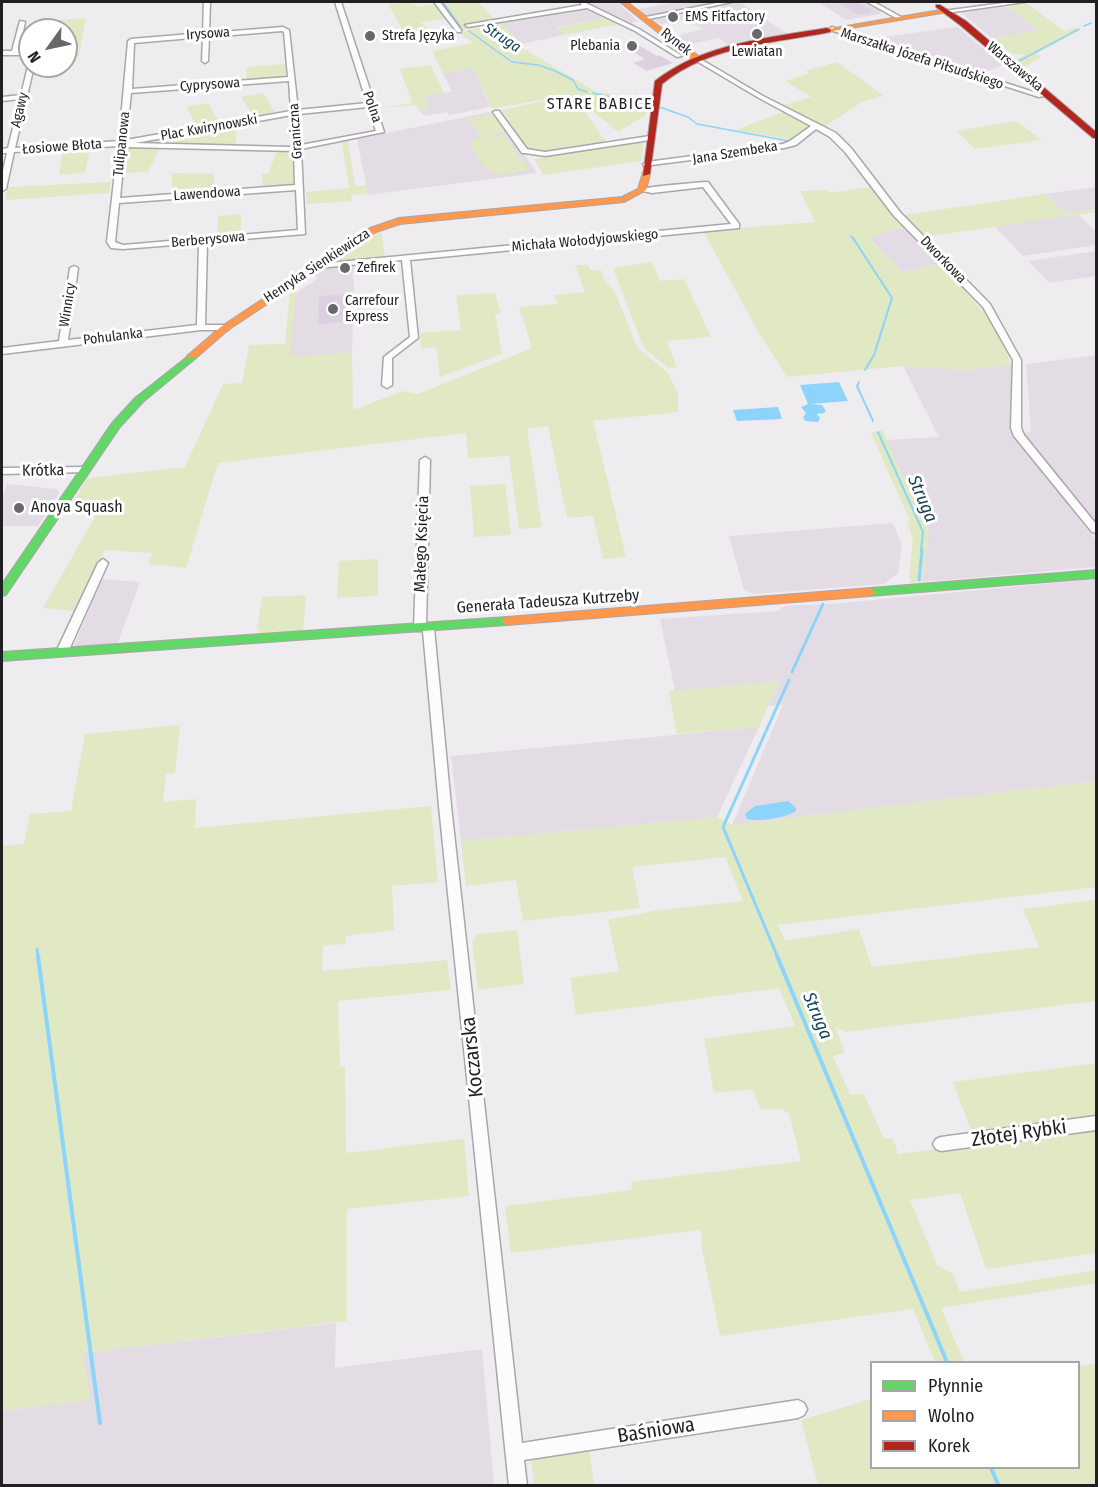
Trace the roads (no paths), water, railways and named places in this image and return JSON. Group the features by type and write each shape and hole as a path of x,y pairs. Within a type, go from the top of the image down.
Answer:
{"street":[{"path":"205,61 207,2"},
{"name":"Polna","path":"297,148 380,132 338,2"},
{"path":"438,2 459,31"},
{"name":"Rynek","path":"578,2 645,25 697,58"},
{"name":"Rynek","path":"623,2 679,56"},
{"path":"645,25 729,2"},
{"path":"870,2 900,18"},
{"name":"Warszawska","path":"932,2 946,11 1096,136"},
{"path":"832,29 1022,2"},
{"path":"468,26 588,6"},
{"name":"Marszałka Józefa Piłsudskiego","path":"697,58 709,53 832,29 1041,96"},
{"name":"Irysowa","path":"131,41 286,30"},
{"name":"Graniczna","path":"286,30 295,113 302,232"},
{"name":"Tulipanowa","path":"114,246 111,242 123,144 131,41"},
{"path":"2,53 18,52"},
{"path":"642,190 658,81 697,58"},
{"name":"Dworkowa","path":"697,58 761,97 833,135 848,150 897,213 987,306 999,323 1017,360 1019,436 1096,530"},
{"name":"Agawy","path":"2,189 28,78"},
{"name":"Cyprysowa","path":"128,91 292,79"},
{"path":"2,99 23,97"},
{"name":"Plac Kwirynowski","path":"123,144 295,113 370,105"},
{"path":"497,112 525,151 532,154 546,154 650,138"},
{"name":"Jana Szembeka","path":"647,164 784,146 793,143 817,125"},
{"name":"Plac Kwirynowski","path":"123,144 297,148"},
{"name":"Łosiowe Błota","path":"2,152 123,144"},
{"name":"Michała Wołodyjowskiego","path":"318,266 736,226 705,184 652,191 642,190"},
{"name":"Lawendowa","path":"116,201 299,187"},
{"name":"Henryka Sienkiewicza","path":"2,592 116,426 134,405 225,328 373,230 389,223 607,202 624,199 642,190"},
{"name":"Berberysowa","path":"114,246 302,232"},
{"path":"201,327 203,241"},
{"path":"387,385 388,357 414,338 406,258"},
{"name":"Winnicy","path":"63,343 74,268"},
{"name":"Pohulanka","path":"2,351 201,327 225,328"},
{"name":"Małego Księcia","path":"424,628 425,460"},
{"name":"Krótka","path":"2,471 85,470"},
{"path":"62,652 103,563"},
{"name":"Generała Tadeusza Kutrzeby","path":"2,657 424,628 1096,574"},
{"name":"Koczarska","path":"424,628 518,1485"},
{"name":"Złotej Rybki","path":"941,1144 1096,1124"},
{"name":"Baśniowa","path":"514,1453 798,1409"}],"water":[{"path":"839,382 848,401 810,404 822,405 826,411 817,414 820,418 818,422 805,421 803,417 806,413 801,407 808,404 800,385"},
{"path":"778,407 782,419 737,421 733,410"},
{"path":"788,801 796,808 796,811 786,816 753,820 747,819 745,814 755,806"}],"waterway":[{"name":"Struga","path":"443,2 460,26"},
{"path":"1084,26 1091,23"},
{"path":"1019,61 1079,29"},
{"name":"Struga","path":"469,31 512,62 538,65 555,71 573,80 578,89 587,92"},
{"name":"Struga","path":"593,93 645,105"},
{"name":"Struga","path":"659,107 688,117 697,124 789,141"},
{"name":"Struga","path":"851,236 854,240"},
{"name":"Struga","path":"853,238 892,298 874,355 865,370"},
{"name":"Struga","path":"859,382 857,386 873,421"},
{"name":"Struga","path":"878,432 923,532 921,551"},
{"name":"Struga","path":"919,580 922,550"},
{"name":"Struga","path":"792,672 823,604"},
{"name":"Struga","path":"778,958 723,827 789,680"},
{"path":"37,949 38,958"},
{"path":"38,956 100,1423"},
{"name":"Struga","path":"777,956 947,1361"},
{"name":"Struga","path":"991,1469 999,1486"}],"place":[{"name":"EMS Fitfactory","path":"673,17"},
{"name":"Lewiatan","path":"757,34"},
{"name":"Strefa Języka","path":"370,36"},
{"name":"Plebania","path":"632,46"},
{"name":"Zefirek","path":"345,268"},
{"name":"Carrefour Express","path":"333,309"},
{"name":"Anoya Squash","path":"19,508"}],"district":[{"name":"STARE BABICE","path":"600,105"}]}
